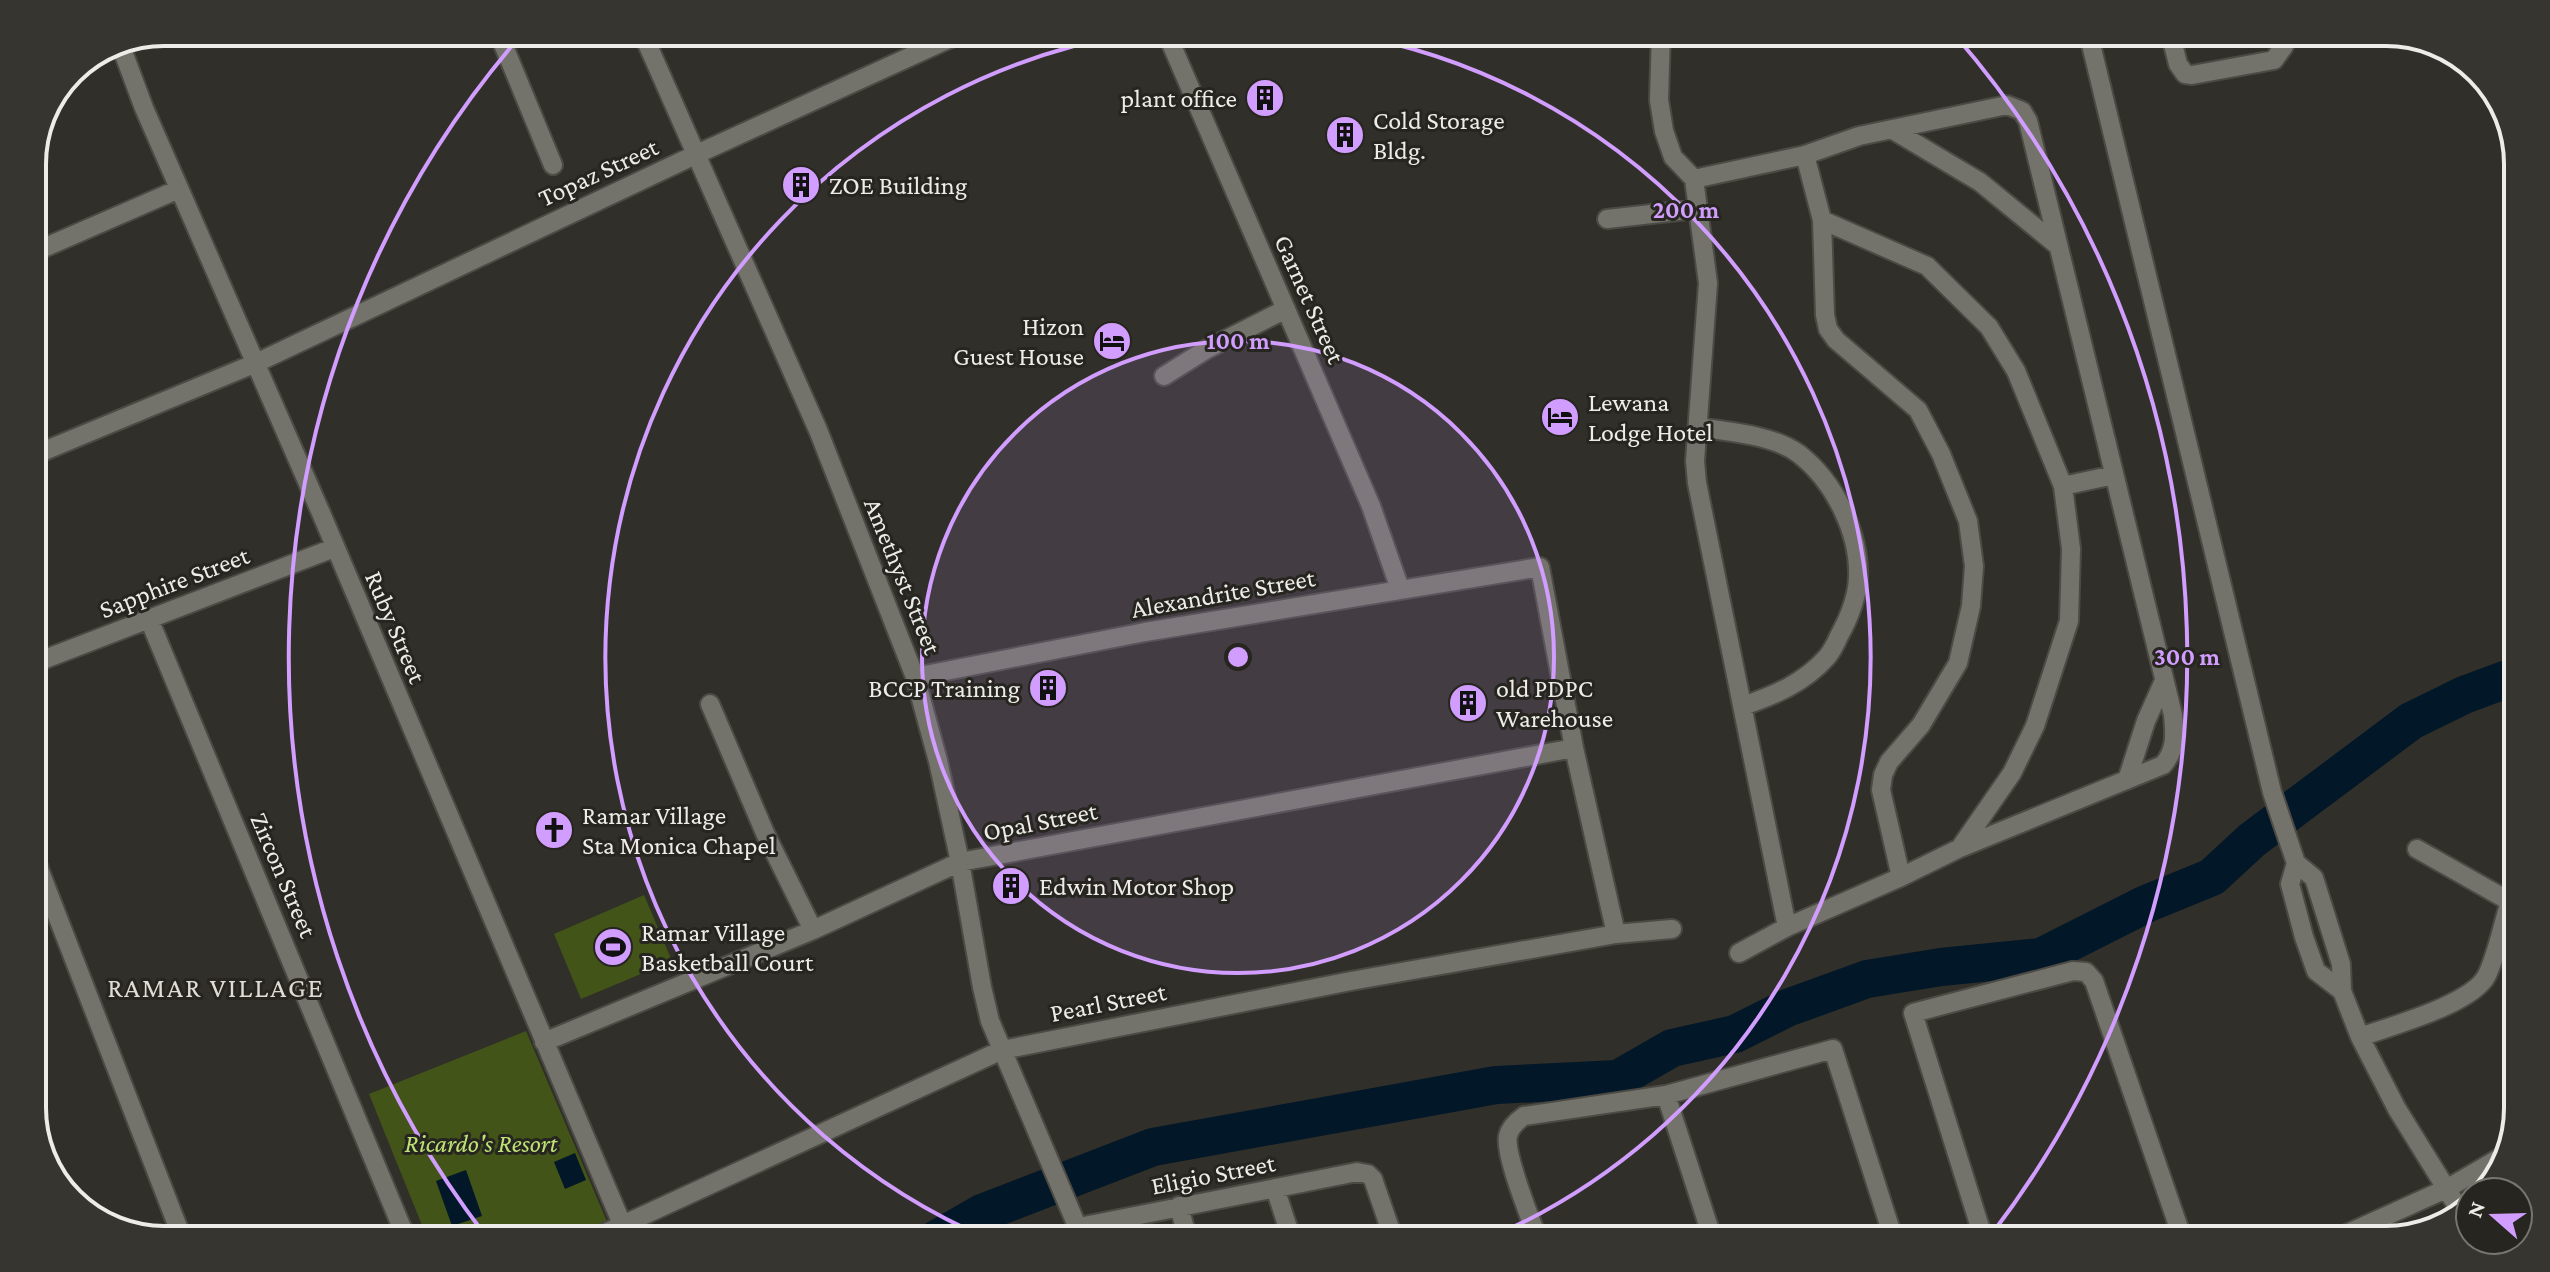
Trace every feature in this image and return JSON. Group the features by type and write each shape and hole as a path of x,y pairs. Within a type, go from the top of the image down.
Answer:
{"street":[{"path":"504,46 553,165"},
{"name":"Amethyst Street","path":"648,46 818,430 915,677 938,761 990,1021 1078,1226"},
{"name":"Topaz Street","path":"46,450 256,363 933,46"},
{"name":"Garnet Street","path":"1172,46 1371,506 1400,589"},
{"path":"1661,46 1659,100 1664,131 1673,157 1694,179 1708,283 1695,461 1697,483 1787,927"},
{"path":"2091,46 2272,792 2296,863 2314,878 2341,964 2342,991 2360,1037 2397,1109 2454,1199"},
{"path":"2174,46 2178,64 2185,74 2192,75 2274,60 2284,46"},
{"name":"Ruby Street","path":"124,53 622,1224"},
{"path":"1694,179 1805,155 1859,136 2007,105 2022,111 2028,121 2173,715 2175,738 2171,756 2163,765 1960,848 1787,927 1739,953"},
{"path":"1893,130 1980,182 2057,245"},
{"path":"1805,155 1822,220 1828,329 1836,340 1918,410 1941,454 1968,521 1974,566 1971,606 1958,663 1921,725 1889,762 1883,775 1881,790 1901,877"},
{"path":"46,247 179,189"},
{"path":"1607,219 1696,209"},
{"path":"1822,220 1927,266 1989,327 2016,371 2063,486 2071,549 2069,621 2035,726 2012,773 1960,848"},
{"path":"1164,376 1207,349 1286,309"},
{"path":"1698,427 1758,437 1798,453 1825,481 1840,504 1856,550 1858,579 1852,613 1829,655 1801,680 1779,693 1743,706"},
{"path":"2063,486 2114,475"},
{"name":"Sapphire Street","path":"46,659 334,548"},
{"name":"Alexandrite Street","path":"915,677 1145,632 1540,567 1574,748"},
{"name":"Zircon Street","path":"149,619 401,1226"},
{"path":"2127,780 2146,721 2163,683"},
{"path":"710,704 765,833 813,930"},
{"path":"1574,748 1616,934"},
{"name":"Opal Street","path":"544,1042 813,930 960,862 1574,748"},
{"path":"2417,849 2504,898"},
{"path":"2296,863 2290,884 2316,971 2342,991"},
{"path":"46,887 178,1226"},
{"path":"2360,1037 2462,999 2478,988 2486,977 2504,920"},
{"name":"Pearl Street","path":"618,1226 1002,1050 1351,981 1616,934 1672,929"},
{"path":"1980,1226 1913,1013 2073,971 2086,972 2094,981 2178,1226"},
{"path":"1533,1226 1509,1153 1508,1136 1514,1124 1524,1116 1666,1095 1833,1049 1890,1226"},
{"path":"1666,1095 1708,1226"},
{"path":"2364,1226 2448,1188 2490,1164"},
{"name":"Eligio Street","path":"1109,1226 1179,1206 1357,1172 1368,1174 1373,1179 1389,1226"},
{"path":"1275,1188 1287,1226"},
{"path":"1179,1206 1184,1226"}],"green space":[{"name":"Ramar Village Basketball Court","path":"644,895 672,961 581,999 554,934"},
{"name":"Ricardo's Resort","path":"526,1031 608,1224 422,1226 369,1094"},
{"path":"993,1215 1007,1226 973,1226"}],"water":[{"path":"575,1153 586,1180 565,1189 554,1162"},
{"path":"466,1170 482,1216 452,1226 436,1181"}],"waterway":[{"path":"959,1226 982,1213 1153,1147 1496,1085 1618,1079 1672,1048 1735,1034 1787,1008 1867,979 1941,967 2041,957 2146,904 2212,877 2252,840 2411,721 2464,695 2504,680"}],"place":[{"name":"plant office","path":"1265,98"},
{"name":"Cold Storage Bldg.","path":"1345,135"},
{"name":"ZOE Building","path":"801,185"},
{"name":"Hizon Guest House","path":"1112,341"},
{"name":"Lewana Lodge Hotel","path":"1560,417"},
{"name":"BCCP Training","path":"1048,688"},
{"name":"old PDPC Warehouse","path":"1468,703"},
{"name":"Ramar Village Sta Monica Chapel","path":"554,830"},
{"name":"Edwin Motor Shop","path":"1011,886"},
{"name":"Ramar Village Basketball Court","path":"613,947"}],"district":[{"name":"RAMAR VILLAGE","path":"216,987"}]}
